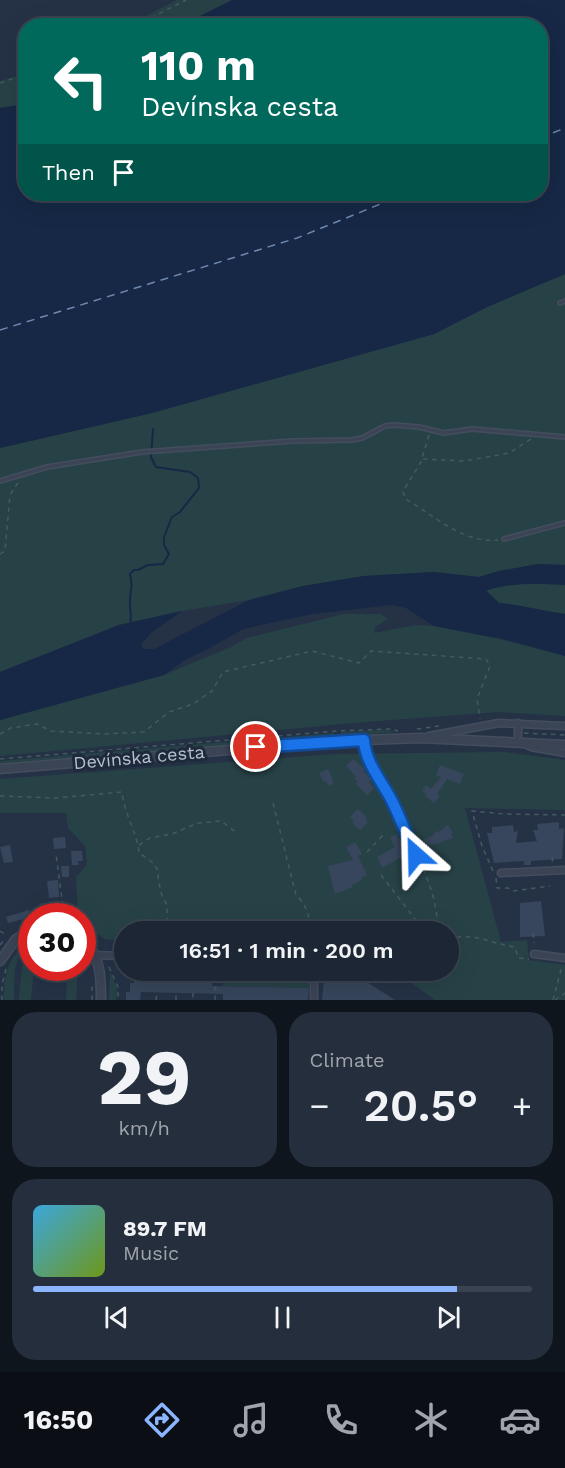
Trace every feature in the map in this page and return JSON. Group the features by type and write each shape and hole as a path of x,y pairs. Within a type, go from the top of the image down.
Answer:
{"street":[{"path":"522,724 518,741 531,747 565,753"},
{"path":"420,738 481,725 565,726"},
{"name":"Devínska cesta","path":"0,769 364,740 420,738 565,745"},
{"path":"364,740 364,747 393,803 416,855"},
{"path":"501,873 565,870"},
{"path":"2,960 18,938"},
{"path":"96,955 114,956"},
{"path":"531,957 564,958"},
{"path":"96,958 99,966 101,1000"},
{"path":"314,981 314,1000"}],"lane":[{"path":"560,303 565,301"},
{"path":"0,481 47,467 142,452 293,441 352,440 362,438 385,426 393,425 444,433 472,429 565,437"},
{"path":"504,539 565,524"}],"path":[{"path":"151,18 186,0"},
{"path":"0,83 18,77"},
{"path":"432,430 426,439 422,459 416,472 403,491 405,499 467,537 488,541 504,539"},
{"path":"422,459 464,460 509,453 540,435"},
{"path":"0,554 5,551 10,495 20,480"},
{"path":"0,734 10,728 37,724 51,731 105,734 144,732 169,712 193,704 212,691 224,672 312,651 359,663 371,651 486,659 490,666 477,699 480,720 473,721"},
{"path":"414,730 447,725"},
{"path":"0,759 337,731 391,729 399,731"},
{"path":"0,796 55,798 122,792 123,805 140,853 154,862 167,912 165,921"},
{"path":"273,803 296,895 308,913 310,921"},
{"path":"549,886 516,891 505,887 497,888 496,877 482,846 472,811 565,815"},
{"path":"138,846 150,838 171,834 198,823 221,821 237,832"},
{"path":"367,852 382,835"},
{"path":"56,854 62,903"},
{"path":"416,855 429,881 435,921"},
{"path":"552,857 553,864"},
{"path":"381,875 417,921"},
{"path":"0,931 6,935"},
{"path":"533,933 534,943"},
{"path":"459,938 478,936 498,944 515,947 518,958 531,957"},
{"path":"554,1000 564,958"},
{"path":"2,960 2,1000"},
{"path":"109,967 118,987 118,1000"},
{"path":"92,981 92,1000"},
{"path":"214,981 215,1000"},
{"path":"386,981 392,983"},
{"path":"156,1000 157,993"},
{"path":"176,993 176,1000"},
{"path":"193,993 193,1000"},
{"path":"554,1000 565,993"}],"green space":[{"path":"177,0 232,0 196,18 142,18"},
{"path":"18,76 18,105 0,108 0,81"},
{"path":"565,274 565,565 538,564 479,577 434,572 364,576 303,586 249,600 182,611 119,625 0,672 0,448 152,413 434,334 487,307"},
{"path":"529,583 565,585 565,614 499,603 486,590"},
{"path":"344,614 381,614 388,619 375,627 374,633 416,625 434,626 565,656 565,716 498,712 0,756 0,720 164,675 247,638"},
{"path":"384,730 399,732 341,736 341,732"},
{"path":"334,733 334,736 0,764 0,761"},
{"path":"505,752 565,760 565,810 465,808 501,942 527,940 529,960 565,965 565,1000 435,1000 406,981 459,981 459,921 114,921 114,940 105,939 96,933 96,903 77,903 76,877 87,865 85,846 68,828 66,813 0,813 0,779 336,754"},
{"path":"17,952 14,1000 4,1000 6,974"},
{"path":"110,971 117,988 116,1000 109,1000"},
{"path":"21,981 33,981 31,1000 19,1000"},
{"path":"67,981 77,981 76,1000 66,1000"},
{"path":"223,981 309,981 309,988 223,986"}],"water":[{"path":"232,0 565,0 565,274 487,307 434,334 152,413 0,448 0,108 18,105 18,201 548,201 548,18 196,18"},
{"path":"538,564 565,565 565,585 514,585 486,591 499,603 565,614 565,656 503,639 434,626 406,608 392,605 312,614 243,629 185,660 164,675 0,720 0,672 119,625 182,611 151,633 141,644 143,649 154,649 249,600 303,586 364,576 434,572 479,577"}],"building":[{"path":"353,759 365,769 363,771 372,780 369,782 374,788 367,795 356,784 358,782 354,778 356,777 346,766"},
{"path":"440,765 464,774 460,784 447,779 437,794 440,796 434,803 422,791 426,785 431,789 441,777 436,775"},
{"path":"328,769 334,783 329,786 319,773"},
{"path":"358,809 368,822 360,830 352,823 354,821 350,817"},
{"path":"559,822 559,829 564,828 562,859 531,861 531,865 524,865 524,861 494,863 487,833 492,833 492,827 513,825 514,832 518,831 516,843 537,841 533,830 538,830 537,824"},
{"path":"448,825 453,838 426,847 423,839 433,836 434,833"},
{"path":"397,834 409,857 402,860 400,858 382,868 377,857 395,847 390,837"},
{"path":"65,837 66,848 54,849 53,838"},
{"path":"355,842 362,854 358,856 367,875 352,885 353,887 335,894 328,866 353,860 346,847"},
{"path":"10,845 13,862 4,863 0,847"},
{"path":"71,851 82,851 83,861 78,861 79,865 72,865"},
{"path":"61,866 69,866 69,877 62,877"},
{"path":"58,880 59,897 49,898 47,881"},
{"path":"541,901 545,936 520,937 520,903"},
{"path":"18,913 18,920 8,923 6,917"},
{"path":"134,981 212,981 212,986 309,988 308,1000 223,1000 223,994 141,992 140,1000 126,1000 126,992 130,992 130,983"},
{"path":"324,981 365,981 395,1000 322,1000"}],"waterway":[{"path":"130,625 132,583 130,574 148,565 163,564 169,554 164,545 164,537 172,517 180,512 199,488 198,478 190,472 156,467 151,457 153,429"}],"ferry route":[{"path":"548,135 565,128"},
{"path":"0,330 297,238 388,201"}],"route":[{"path":"256,747 364,740 364,747 393,803 416,855"}]}
